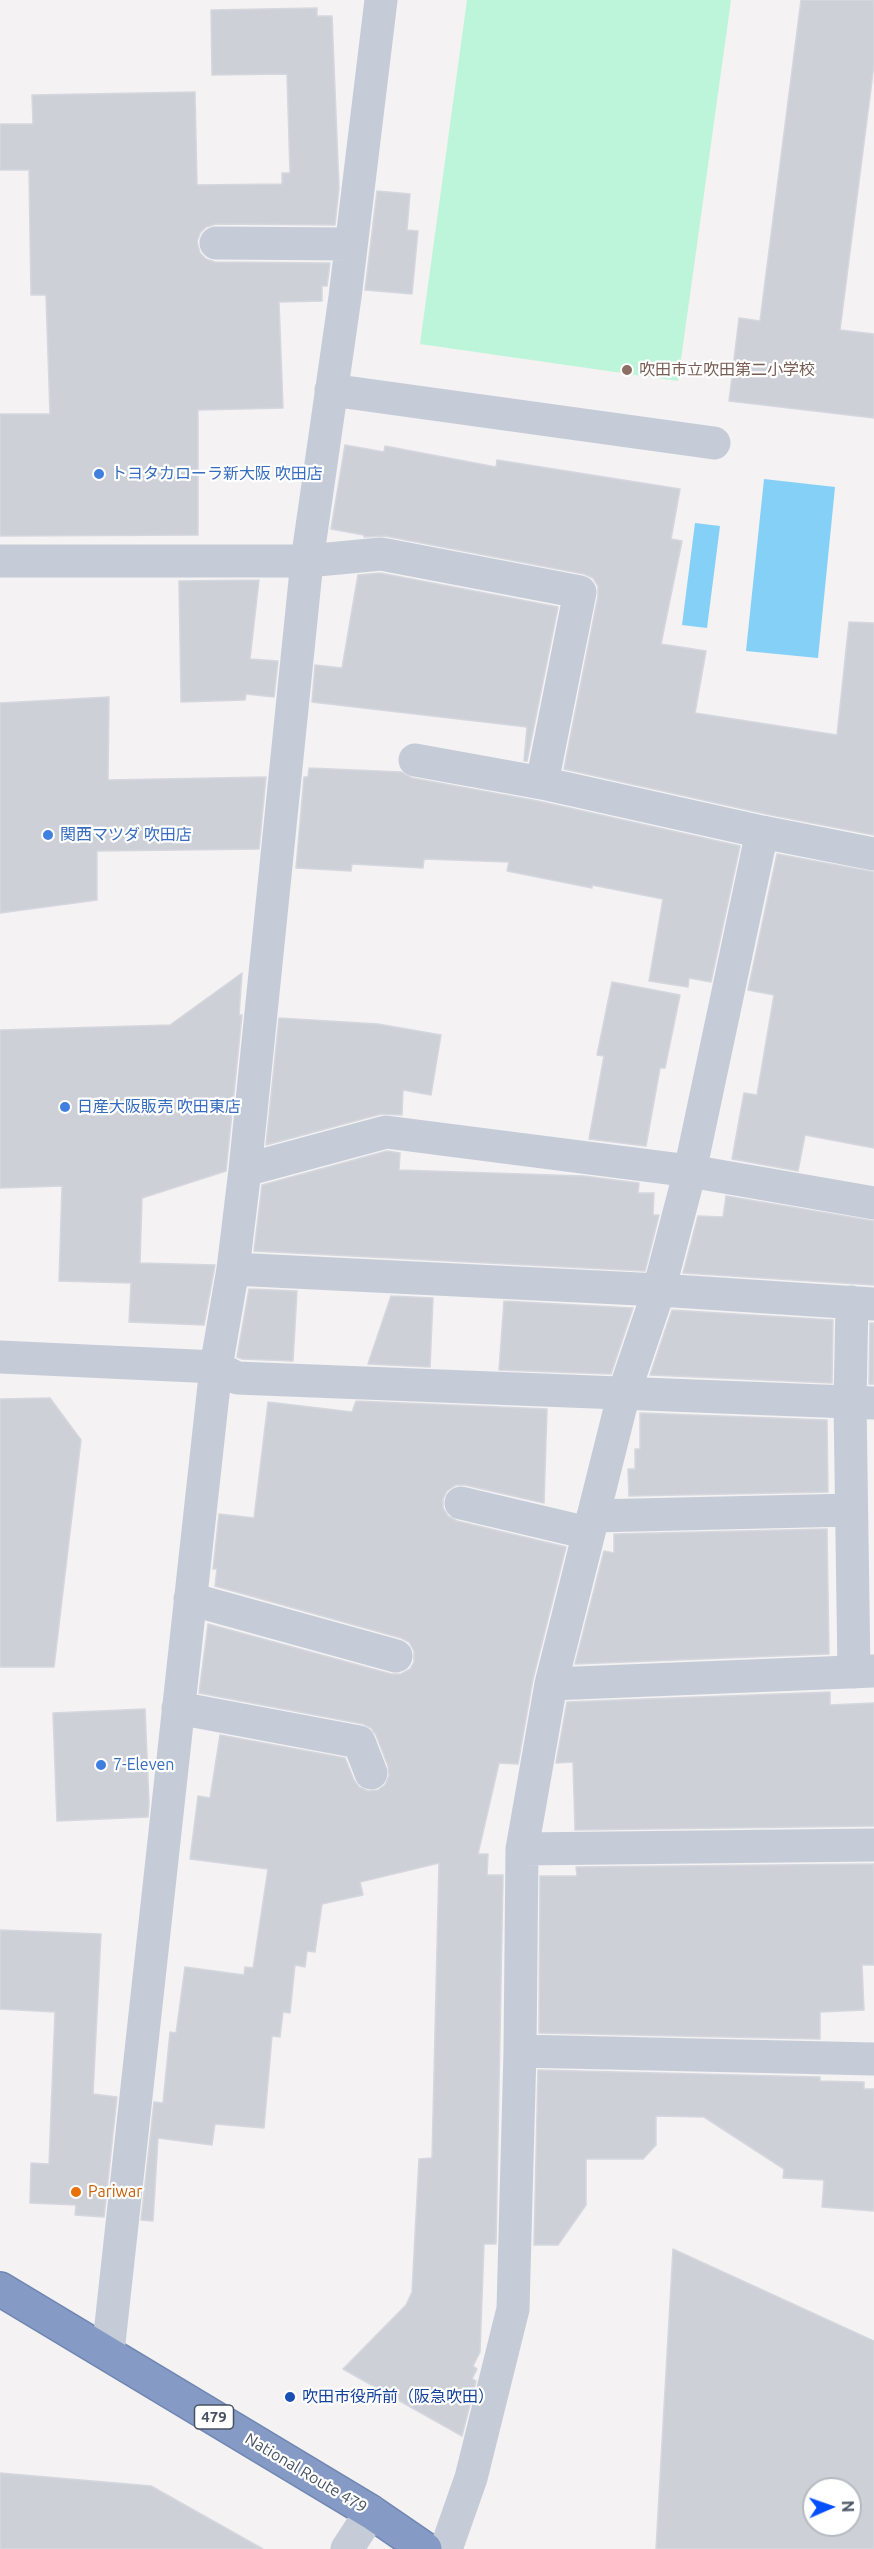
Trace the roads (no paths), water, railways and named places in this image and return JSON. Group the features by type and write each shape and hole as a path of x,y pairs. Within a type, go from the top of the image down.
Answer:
{"highway":[{"name":"National Route 479","path":"0,2289 370,2511 425,2549"}],"street":[{"path":"108,2352 216,1367 233,1269 245,1170 307,561 332,390 381,0"},
{"path":"216,243 351,244"},
{"path":"332,390 714,443"},
{"path":"0,561 307,561 381,554 580,592 542,783"},
{"path":"415,760 542,783 762,832 874,854"},
{"path":"447,2549 471,2478 513,2309 520,2051 522,1849 551,1684 624,1393 659,1290 690,1171 762,832"},
{"path":"245,1170 386,1132 690,1171 874,1203"},
{"path":"233,1269 659,1290 863,1303 862,1402 851,1510 864,1671 551,1684"},
{"path":"0,1357 216,1367 237,1378 862,1402"},
{"path":"461,1503 591,1524 851,1510"},
{"path":"190,1599 396,1656"},
{"path":"178,1708 359,1742 371,1773"},
{"path":"522,1849 874,1845"},
{"path":"520,2051 874,2059"},
{"path":"347,2549 370,2511"}],"water":[{"path":"764,479 835,487 818,658 746,651"},
{"path":"695,523 720,526 707,628 682,625"}],"place":[{"name":"吹田市立吹田第二小学校","path":"627,370"},
{"name":"トヨタカローラ新大阪 吹田店","path":"99,474"},
{"name":"関西マツダ 吹田店","path":"48,835"},
{"name":"日産大阪販売 吹田東店","path":"65,1107"},
{"name":"7-Eleven","path":"101,1765"},
{"name":"Pariwar","path":"76,2192"},
{"name":"吹田市役所前（阪急吹田）","path":"290,2397"}]}
